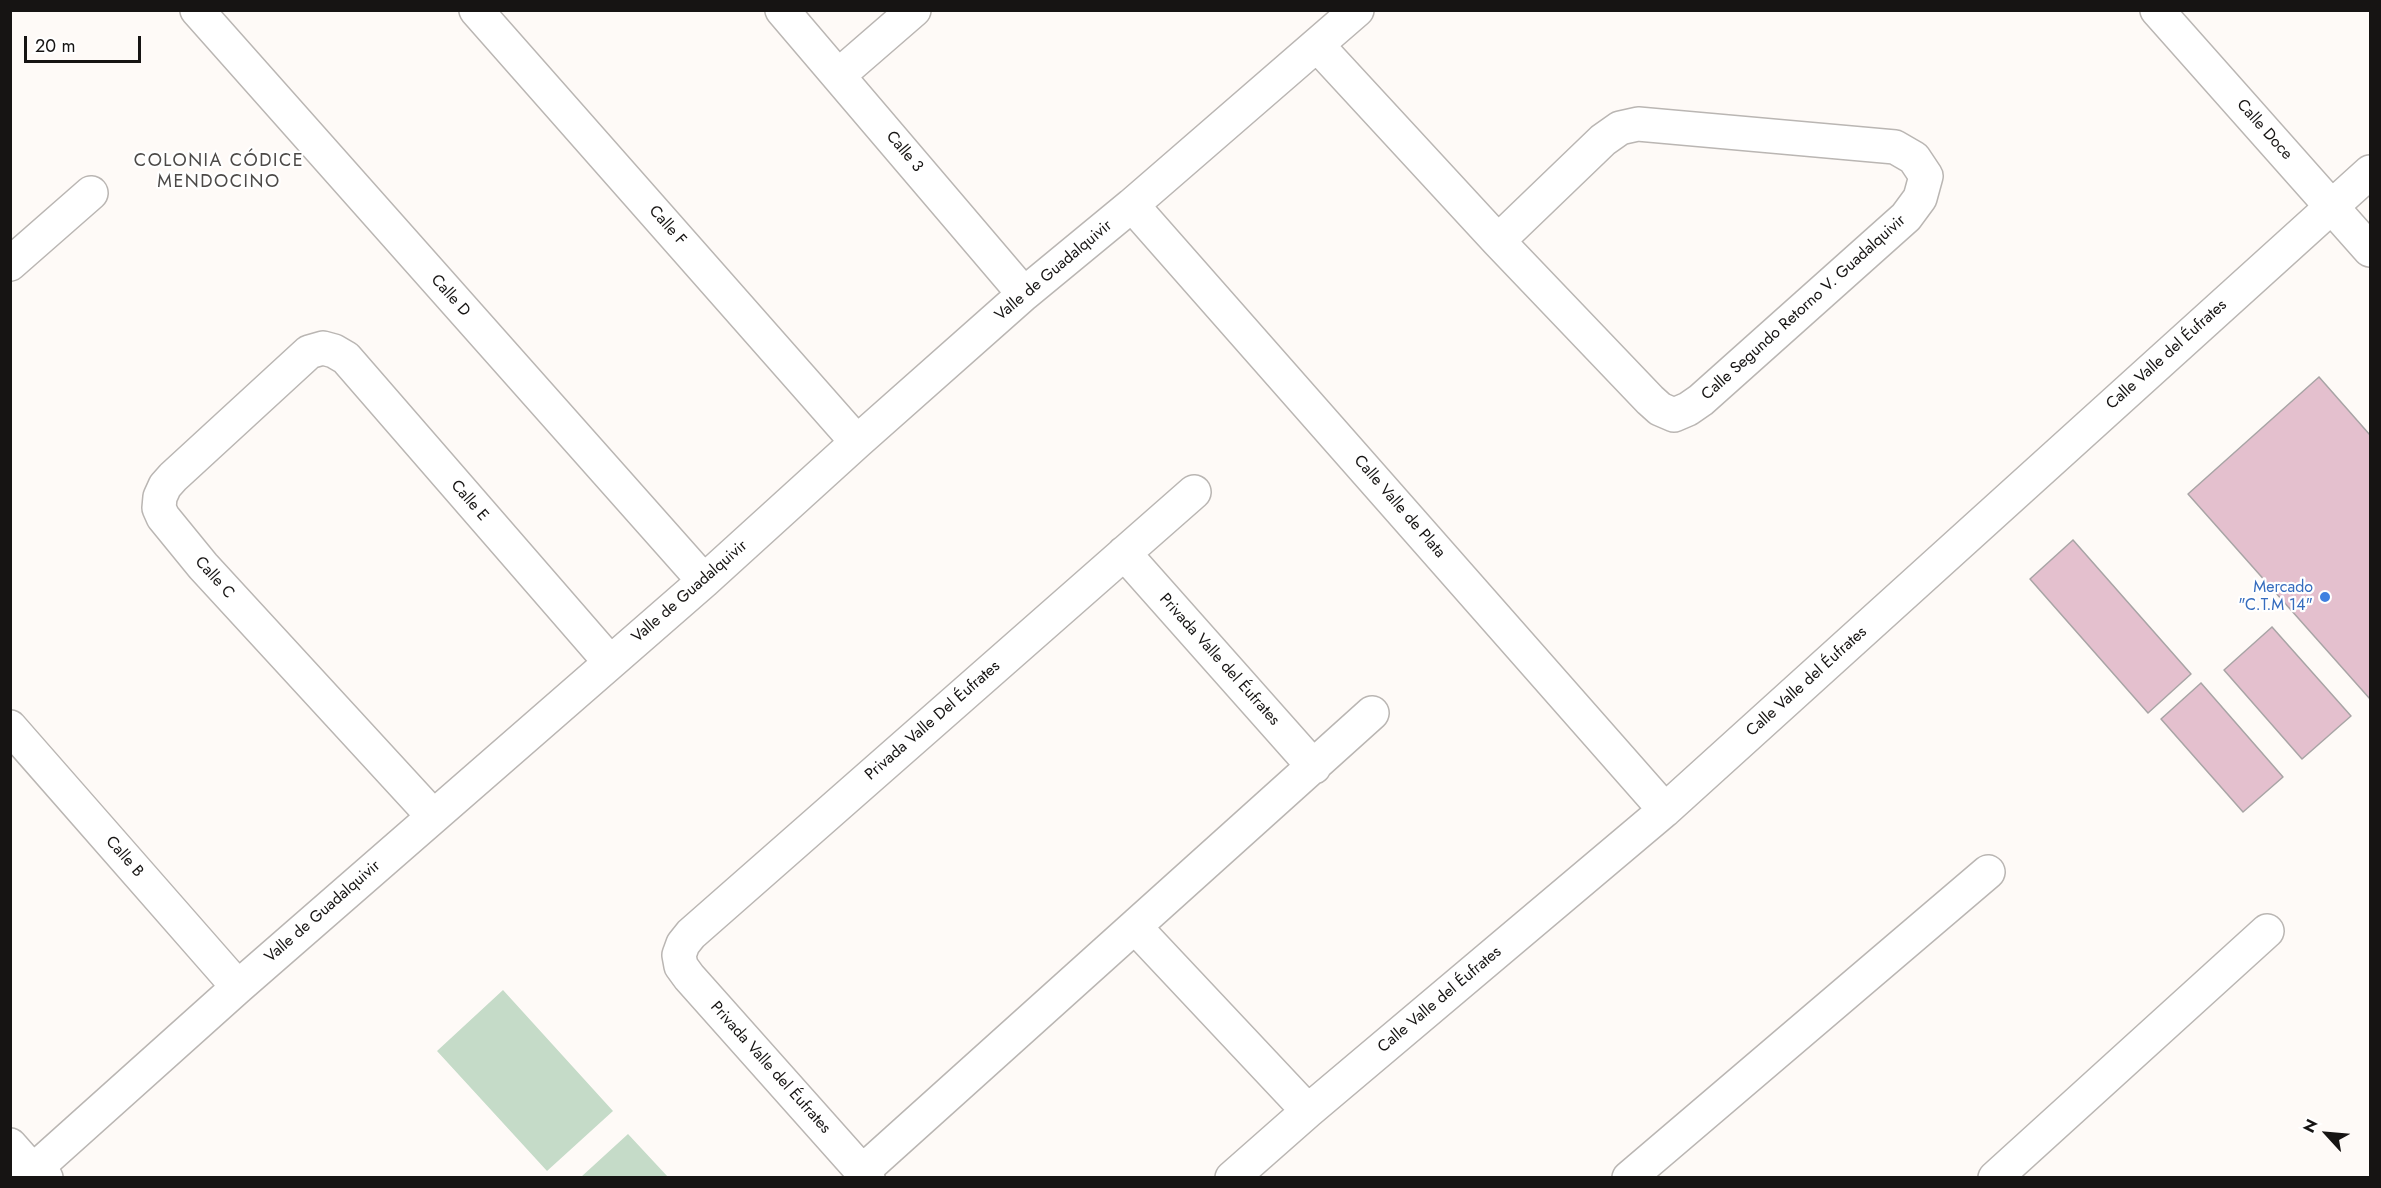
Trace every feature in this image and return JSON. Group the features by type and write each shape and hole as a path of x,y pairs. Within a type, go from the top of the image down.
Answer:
{"street":[{"name":"Calle D","path":"196,10 704,581"},
{"name":"Calle F","path":"476,10 857,442"},
{"name":"Calle 3","path":"782,10 1024,294"},
{"path":"839,75 914,10"},
{"name":"Valle de Guadalquivir","path":"35,1175 238,987 704,581 1024,294 1132,205 1357,10"},
{"name":"Calle Doce","path":"2157,10 2370,250"},
{"name":"Calle Segundo Retorno V. Guadalquivir","path":"1317,45 1498,241 1650,400 1660,409 1674,415 1688,410 1701,400 1906,217 1920,198 1926,176 1914,158 1895,147 1638,124 1620,128 1603,140 1498,241"},
{"name":"Calle Valle del Éufrates","path":"1232,1178 1308,1111 1665,810 2370,172"},
{"path":"10,264 91,193"},
{"name":"Calle Valle de Plata","path":"1132,205 1665,810"},
{"name":"Calle E","path":"323,348 346,358 610,662"},
{"name":"Calle C","path":"323,348 309,352 172,477 160,497 159,508 163,517 203,566 433,816"},
{"name":"Privada Valle Del Éufrates","path":"679,955 683,944 692,934 1194,492"},
{"name":"Privada Valle del Éufrates","path":"1124,553 1314,767"},
{"path":"865,1174 1372,714"},
{"name":"Calle B","path":"10,727 238,987"},
{"path":"1629,1178 1663,1167 1988,872"},
{"path":"1135,927 1308,1111"},
{"path":"1995,1178 2266,932"},
{"name":"Privada Valle del Éufrates","path":"679,955 681,966 688,977 865,1174"},
{"path":"10,1145 35,1175"}],"green space":[{"path":"503,990 613,1111 547,1171 437,1051"},
{"path":"628,1134 668,1177 581,1177"}],"building":[{"name":"Mercado \"C.T.M 14\"","path":"2319,377 2370,435 2370,699 2188,494"},
{"path":"2073,540 2191,674 2148,713 2030,579"},
{"path":"2272,627 2351,716 2302,759 2224,670"},
{"path":"2201,683 2283,777 2243,812 2161,719"}],"place":[{"name":"Mercado \"C.T.M 14\"","path":"2325,597"}],"district":[{"name":"COLONIA CÓDICE MENDOCINO","path":"219,172"}]}
